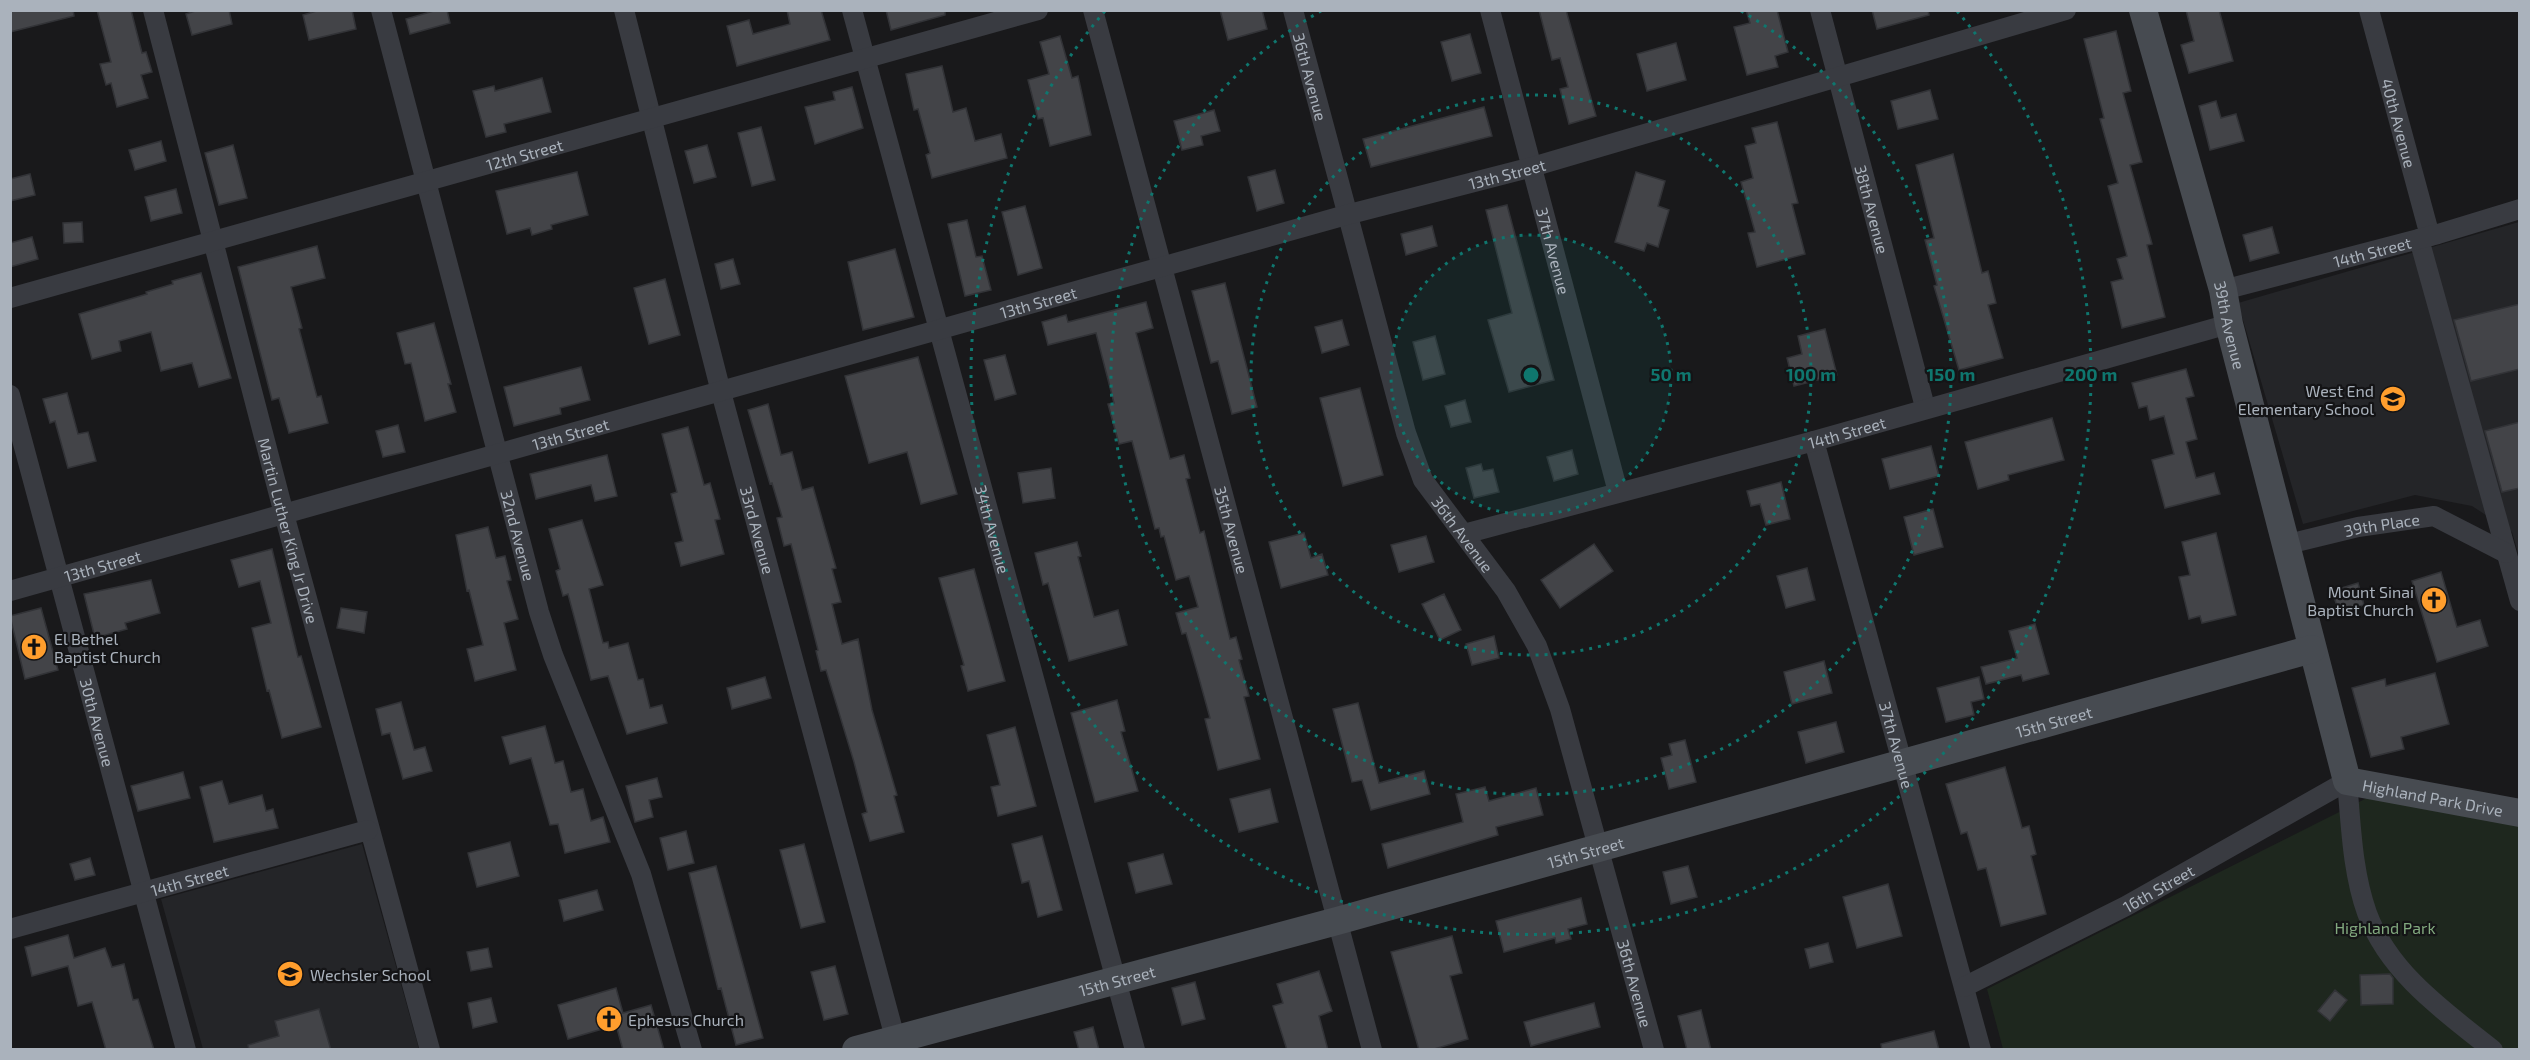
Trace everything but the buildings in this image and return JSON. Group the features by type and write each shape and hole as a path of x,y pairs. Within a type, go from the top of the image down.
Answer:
{"street":[{"name":"Martin Luther King Jr Drive","path":"153,10 368,830 430,1050"},
{"name":"32nd Avenue","path":"381,10 549,644 641,874 692,1050"},
{"name":"33rd Avenue","path":"624,10 721,393 897,1044"},
{"name":"34th Avenue","path":"852,10 1135,1050"},
{"name":"12th Street","path":"10,298 1038,10"},
{"name":"35th Avenue","path":"1093,10 1372,1050"},
{"name":"36th Avenue","path":"1293,10 1406,433 1423,480 1506,591 1537,646 1560,709 1654,1050"},
{"name":"37th Avenue","path":"1490,10 1618,492"},
{"name":"38th Avenue","path":"1820,10 1925,407"},
{"name":"13th Street","path":"10,591 721,393 1346,215 1532,167 2066,10"},
{"name":"39th Avenue","path":"2143,10 2223,290 2229,324 2348,781"},
{"name":"40th Avenue","path":"2369,10 2424,238 2506,553"},
{"name":"14th Street","path":"2223,290 2424,238 2520,209"},
{"name":"14th Street","path":"1464,534 1814,441 1925,407 2229,324"},
{"name":"30th Avenue","path":"10,395 145,890 186,1050"},
{"name":"37th Avenue","path":"1814,441 1981,1050"},
{"name":"39th Place","path":"2288,544 2358,527 2434,516 2506,553"},
{"path":"2506,553 2520,601"},
{"name":"15th Street","path":"856,1050 897,1044 1117,979 1337,921 2312,649"},
{"path":"2348,781 2354,859 2367,913 2406,975 2435,1005 2493,1050"},
{"name":"Highland Park Drive","path":"2348,781 2520,813"},
{"name":"16th Street","path":"1964,987 2126,906 2348,781"},
{"name":"14th Street","path":"10,928 368,830"}],"shaded area":[{"name":"West End Elementary School","path":"2519,222 2519,556 2512,532 2472,506 2415,495 2303,524 2238,303"},
{"name":"Wechsler School","path":"362,844 419,1049 203,1049 161,899"}],"green space":[{"name":"Highland Park","path":"2367,798 2519,826 2519,1049 2003,1049 1987,989"}],"place":[{"name":"West End Elementary School","path":"2393,399"},
{"name":"Mount Sinai Baptist Church","path":"2434,600"},
{"name":"El Bethel Baptist Church","path":"34,647"},
{"name":"Wechsler School","path":"290,974"},
{"name":"Ephesus Church","path":"609,1019"}]}
